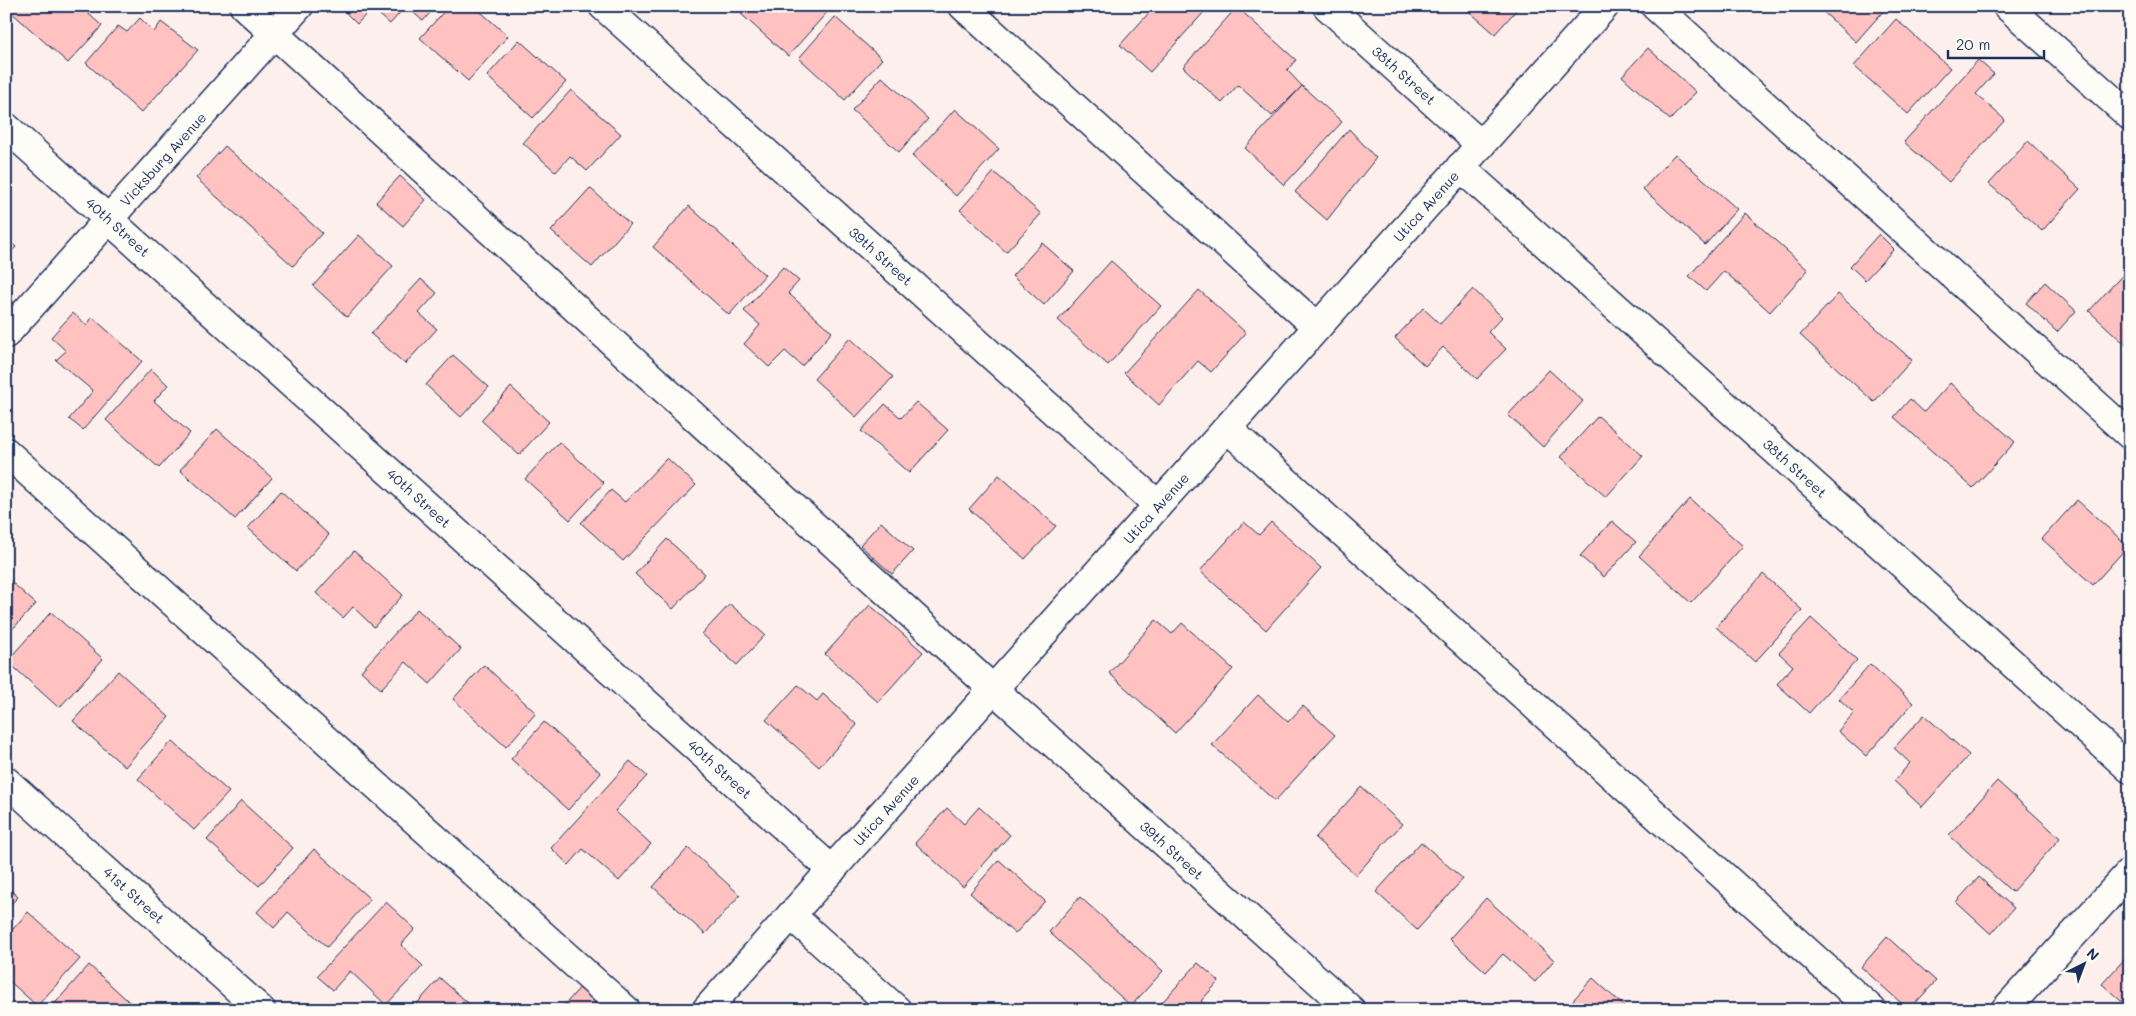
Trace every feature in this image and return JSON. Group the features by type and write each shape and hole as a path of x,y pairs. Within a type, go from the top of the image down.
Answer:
{"street":[{"name":"39th Street","path":"244,6 994,689 1351,1010"},
{"name":"Vicksburg Avenue","path":"6,334 299,6"},
{"name":"39th Street","path":"603,6 1158,505"},
{"path":"963,6 1317,327"},
{"name":"38th Street","path":"1327,6 1481,145"},
{"name":"Utica Avenue","path":"706,1010 1605,6"},
{"path":"1655,6 2130,434"},
{"path":"2008,6 2130,116"},
{"name":"40th Street","path":"6,127 832,870"},
{"name":"38th Street","path":"1460,167 2130,769"},
{"path":"1227,428 1872,1010"},
{"path":"6,452 626,1010"},
{"name":"41st Street","path":"6,781 261,1010"},
{"path":"2005,1010 2130,872"},
{"path":"791,916 897,1010"}],"building":[{"path":"14,6 80,6 102,26 68,63 10,11"},
{"path":"350,6 406,6 390,24 372,8 357,24 345,12"},
{"path":"406,6 436,6 423,21"},
{"path":"449,6 474,6 508,36 468,81 420,38"},
{"path":"748,6 825,6 829,10 788,56 741,14"},
{"path":"1155,6 1199,6 1205,11 1150,72 1120,45"},
{"path":"1463,6 1520,6 1495,34"},
{"path":"1817,6 1883,6 1886,8 1856,42"},
{"path":"1237,7 1296,60 1287,70 1302,86 1272,116 1238,85 1222,103 1183,67"},
{"path":"835,17 882,59 845,100 799,58"},
{"path":"140,18 154,32 161,22 198,50 141,113 86,63 118,26 127,32"},
{"path":"1896,19 1950,68 1908,114 1854,66"},
{"path":"519,40 566,82 533,118 487,76"},
{"path":"1648,48 1696,92 1670,120 1622,76"},
{"path":"1978,60 1994,74 1976,94 2005,120 1949,182 1904,142"},
{"path":"882,77 928,119 899,152 852,110"},
{"path":"1302,86 1342,122 1284,185 1245,148"},
{"path":"571,90 621,134 587,171 570,156 556,172 523,143"},
{"path":"955,109 999,149 956,196 912,156"},
{"path":"1349,129 1376,158 1327,220 1295,192"},
{"path":"2028,141 2080,189 2042,231 1989,184"},
{"path":"225,146 322,233 293,266 196,178"},
{"path":"1675,154 1737,209 1705,245 1643,189"},
{"path":"994,172 1041,214 1006,252 960,210"},
{"path":"400,176 426,200 403,226 376,202"},
{"path":"590,188 630,224 592,267 551,231"},
{"path":"689,206 765,275 729,315 653,247"},
{"path":"1745,213 1808,270 1770,312 1724,271 1706,291 1689,276"},
{"path":"1879,234 1894,249 1865,280 1850,266"},
{"path":"359,235 393,266 347,317 313,286"},
{"path":"6,238 16,247 6,258"},
{"path":"1042,243 1074,271 1044,305 1012,276"},
{"path":"1111,261 1161,306 1108,365 1058,320"},
{"path":"783,267 799,281 788,293 832,332 802,366 785,351 769,367 744,344 760,325 744,311"},
{"path":"2130,267 2130,341 2126,345 2089,311"},
{"path":"421,279 437,293 419,313 437,329 405,364 371,334"},
{"path":"2045,282 2076,311 2057,332 2026,303"},
{"path":"1473,289 1502,317 1488,332 1506,349 1477,379 1443,347 1425,366 1395,338 1423,308 1440,324"},
{"path":"1199,290 1246,333 1211,372 1198,361 1159,405 1124,373"},
{"path":"1838,294 1912,360 1874,402 1800,335"},
{"path":"73,313 87,326 92,317 142,361 83,430 69,419 93,391 56,360 66,351 51,337"},
{"path":"850,338 893,377 856,417 814,379"},
{"path":"453,355 489,387 461,417 426,385"},
{"path":"151,369 168,385 154,401 190,433 159,468 106,420"},
{"path":"1549,370 1583,401 1543,447 1508,415"},
{"path":"1950,383 2015,442 1973,488 1894,417 1910,399 1924,412"},
{"path":"511,387 549,422 519,455 481,420"},
{"path":"916,402 948,430 909,473 861,431 885,404 901,418"},
{"path":"1598,416 1643,456 1606,497 1561,457"},
{"path":"217,429 272,478 235,519 180,470"},
{"path":"559,442 604,483 570,520 525,479"},
{"path":"667,458 696,485 623,561 581,523 611,490 625,502"},
{"path":"999,475 1056,526 1025,559 969,509"},
{"path":"281,491 329,535 296,571 248,528"},
{"path":"1690,499 1743,546 1691,603 1639,556"},
{"path":"2077,500 2128,546 2093,585 2042,539"},
{"path":"1612,521 1636,542 1604,577 1580,556"},
{"path":"881,522 913,551 892,574 860,545"},
{"path":"1244,522 1259,535 1271,522 1321,568 1266,630 1200,571"},
{"path":"667,539 705,574 673,609 635,574"},
{"path":"354,551 403,595 374,627 353,607 343,618 316,593"},
{"path":"1763,574 1802,610 1755,662 1716,627"},
{"path":"6,577 36,604 6,636"},
{"path":"730,604 765,635 737,665 702,634"},
{"path":"870,605 923,652 878,702 825,654"},
{"path":"417,609 461,649 430,684 406,662 381,689 361,671"},
{"path":"51,612 103,659 59,708 7,661"},
{"path":"1811,618 1857,660 1809,713 1777,684 1793,666 1779,653"},
{"path":"1156,620 1172,634 1182,623 1233,669 1175,733 1109,673"},
{"path":"1870,664 1913,703 1866,756 1838,731 1854,713 1839,699"},
{"path":"484,665 536,713 506,747 453,699"},
{"path":"118,671 169,717 125,767 73,721"},
{"path":"798,685 817,701 823,694 857,725 819,767 766,720"},
{"path":"1258,695 1288,722 1303,706 1335,735 1275,801 1212,745"},
{"path":"1924,715 1969,755 1922,807 1894,781 1910,763 1894,748"},
{"path":"544,722 601,773 568,810 511,759"},
{"path":"172,741 229,792 194,830 138,779"},
{"path":"630,761 647,776 615,811 651,844 619,881 583,849 569,865 551,848"},
{"path":"1997,781 2060,838 2012,892 1949,835"},
{"path":"1361,787 1402,824 1356,875 1315,838"},
{"path":"241,801 293,848 259,886 207,840"},
{"path":"979,807 1010,835 963,887 915,843 947,808 964,824"},
{"path":"1421,842 1463,879 1417,930 1376,892"},
{"path":"688,848 740,895 705,934 653,887"},
{"path":"314,849 370,899 327,947 288,912 274,928 257,912"},
{"path":"999,860 1045,901 1015,934 970,893"},
{"path":"1979,877 2014,908 1991,934 1956,902"},
{"path":"6,886 18,897 6,909"},
{"path":"1080,897 1163,971 1131,1006 1049,932"},
{"path":"1486,898 1554,960 1535,982 1503,954 1486,972 1449,939"},
{"path":"386,902 415,929 401,945 423,966 386,1005 350,971 333,990 317,976"},
{"path":"28,912 80,959 37,1006 6,978 6,937"},
{"path":"1887,937 1936,981 1909,1010 1861,967"},
{"path":"2130,953 2130,1009 2102,984"},
{"path":"1198,963 1219,981 1201,1001 1211,1010 1155,1010"},
{"path":"89,965 138,1010 49,1010"},
{"path":"440,978 476,1010 411,1010"},
{"path":"1593,978 1628,1010 1564,1010"},
{"path":"583,984 612,1010 560,1010"}]}
